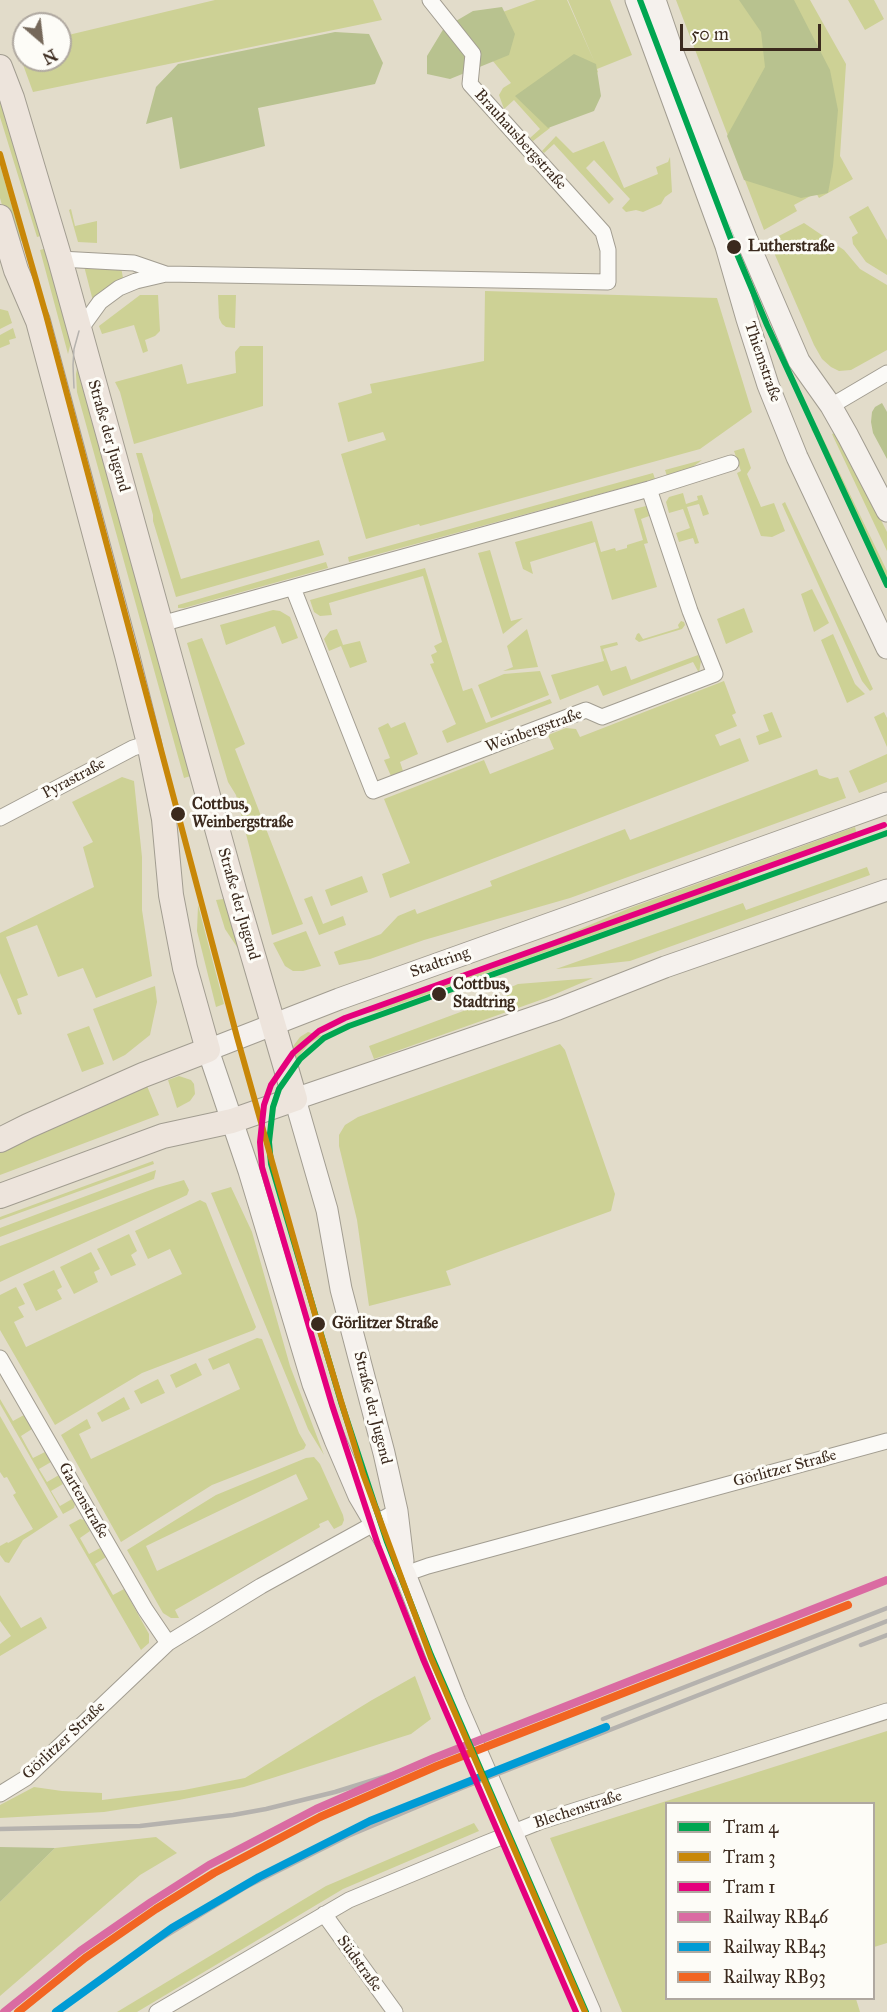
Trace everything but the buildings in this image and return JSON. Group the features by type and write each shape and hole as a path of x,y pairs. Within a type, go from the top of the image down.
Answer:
{"main road":[{"name":"Thiemstraße","path":"636,0 726,246 768,385 797,457 887,648"},
{"name":"Thiemstraße","path":"655,0 673,53 778,315 799,361 831,406 887,511"},
{"name":"Straße der Jugend","path":"0,67 12,98 60,259 327,1210 341,1289 397,1511 405,1574"},
{"name":"Straße der Jugend","path":"0,217 16,270 38,321 149,743 164,819 171,895 184,968 208,1050 249,1171 313,1384 359,1496 405,1574 454,1702 590,2012"},
{"name":"Stadtring","path":"0,1140 143,1075 273,1024 887,803"},
{"path":"0,1196 163,1136 232,1121 558,1009 665,967 887,890"}],"street":[{"name":"Brauhausbergstraße","path":"166,274 608,282 608,250 603,232 470,84 473,54 430,0"},
{"path":"60,259 134,263 166,274"},
{"path":"79,332 100,302 119,288 136,281 166,274"},
{"path":"831,406 887,373"},
{"path":"161,624 649,489 731,463"},
{"name":"Weinbergstraße","path":"293,588 373,791 586,710 602,717 715,675 690,611 649,489"},
{"name":"Pyrastraße","path":"0,818 125,752 149,743"},
{"name":"Gartenstraße","path":"0,1358 145,1609 168,1643"},
{"name":"Görlitzer Straße","path":"405,1574 887,1441"},
{"name":"Görlitzer Straße","path":"0,1794 22,1781 168,1643 233,1602 397,1511"},
{"name":"Blechenstraße","path":"157,2012 349,1900 511,1833 887,1711"},
{"name":"Südstraße","path":"324,1914 395,2012"}],"green space":[{"path":"215,0 373,0 382,20 33,92 26,72 72,72 72,34"},
{"path":"536,0 567,0 595,63 568,0 610,0 632,55 597,69 598,72 530,106 550,128 533,141 530,138 540,129 514,100 504,109 499,95 503,88 511,83 464,26"},
{"path":"676,0 810,0 846,64 840,156 853,179 819,198 816,193 794,205 797,211 764,230"},
{"path":"739,0 794,0 830,70 838,110 828,193 801,198 744,180 727,136 765,67 761,32"},
{"path":"848,0 874,0 884,19 865,30"},
{"path":"502,7 515,34 509,55 450,79 427,74 427,56 444,28 473,11"},
{"path":"335,32 369,34 383,63 375,84 258,108 265,146 180,169 172,117 146,124 156,87 178,64"},
{"path":"574,54 596,64 601,96 594,111 548,128 515,96"},
{"path":"0,91 44,235 37,237 0,117"},
{"path":"556,136 573,153 604,141 624,188 658,174 656,167 668,162 670,157 672,192 661,204 643,212 636,210 626,212 622,208 630,199 594,160 586,168 614,199 609,204 554,144 544,153 542,151"},
{"path":"0,165 22,241 13,244 0,198"},
{"path":"868,206 887,240 887,275 866,262 853,244 852,237 858,233 849,217"},
{"path":"71,209 75,226 97,221 97,243 78,242 69,210"},
{"path":"804,223 844,250 860,269 887,285 887,350 851,370 839,371 822,359 769,241"},
{"path":"47,248 72,338 68,354 40,250"},
{"path":"84,266 121,267 123,278 93,301"},
{"path":"485,291 717,298 752,412 700,449 366,539 341,454 386,440 383,432 348,442 338,403 372,393 370,384 484,361"},
{"path":"140,295 158,295 160,331 145,340 148,351 143,353 134,325 102,334 99,326"},
{"path":"218,295 236,295 235,328 222,324 219,318"},
{"path":"0,309 8,311 12,323 0,329"},
{"path":"13,328 16,338 9,340 10,344 0,348 0,335"},
{"path":"240,346 263,346 263,406 134,444 120,392 115,382 182,364 187,384 236,373 235,352"},
{"path":"78,362 194,775 184,778 77,392"},
{"path":"882,403 887,412 887,459 873,433 871,422 872,412"},
{"path":"817,426 887,571 887,586 811,429"},
{"path":"837,432 887,532 887,551 832,434"},
{"path":"744,448 751,468 747,474 761,507 774,503 785,531 772,537 761,536 737,473 741,471 734,451"},
{"path":"136,453 142,453 181,579 319,540 324,555 176,597 153,521"},
{"path":"702,460 690,469 667,476 665,470"},
{"path":"653,473 655,479 349,562 348,557"},
{"path":"683,493 686,504 698,500 697,496 702,495 709,514 703,516 699,504 687,507 699,543 695,544 693,538 679,542 676,533 690,528 683,509 669,513 666,502 669,497"},
{"path":"785,502 873,689 870,691 862,681 782,504"},
{"path":"646,506 652,515 641,519 648,543 644,544 657,587 612,600 595,542 530,562 533,574 523,569 515,542 592,521 601,552 615,548 616,551 627,548 627,545 643,540 634,509"},
{"path":"490,550 511,621 523,618 503,634 478,553"},
{"path":"326,562 328,568 178,608 178,605"},
{"path":"425,568 463,691 472,688 486,723 550,699 552,703 447,743 442,731 456,724 430,664 434,663 431,655 437,652 434,646 442,642 423,576 329,603 332,615 320,616 314,612 310,600"},
{"path":"812,589 829,623 814,632 801,594"},
{"path":"744,608 753,632 726,644 717,619"},
{"path":"273,610 290,617 298,638 282,644 275,626 226,645 220,625"},
{"path":"681,621 685,625 682,629 639,642 635,639 639,633 643,639 679,628"},
{"path":"337,629 343,645 360,641 367,662 350,668 341,646 329,651 324,639 330,631"},
{"path":"527,629 538,667 503,671 513,667 507,646"},
{"path":"833,634 855,684 865,694 847,703 821,640"},
{"path":"202,638 245,744 235,749 303,924 272,935 236,795 228,782 187,643"},
{"path":"617,642 618,645 603,649 611,671 626,666 631,680 698,655 701,661 699,673 693,662 603,696 598,685 560,700 551,675 604,661 600,646"},
{"path":"540,671 549,695 491,718 478,685 504,674"},
{"path":"724,681 736,713 732,715 737,726 715,735 720,746 740,738 749,761 390,898 382,874 410,863 384,799 484,760 490,774 554,749 548,735 566,728 576,729 580,737"},
{"path":"772,712 782,737 759,745 756,736 769,731 763,715"},
{"path":"884,712 887,718 887,747 874,717"},
{"path":"405,722 418,754 400,762 403,771 391,776 384,760 390,758 378,728 388,723 391,728"},
{"path":"887,754 887,782 859,793 849,771"},
{"path":"817,769 819,775 830,779 838,777 846,798 570,898 424,940 370,959 339,965 334,952 381,934 398,916 415,909 417,914 492,886 490,881 625,829 630,840"},
{"path":"122,777 134,781 142,857 142,910 152,976 96,998 83,968 58,977 37,925 6,937 28,995 17,999 22,1014 18,1015 0,973 0,933 94,887 83,847 93,842 72,802"},
{"path":"855,827 857,835 738,878 739,883 380,1011 360,1014 360,1012 528,951 630,908"},
{"path":"867,867 870,875 630,961 556,969 743,903 746,910"},
{"path":"362,876 368,892 331,906 325,890"},
{"path":"312,896 323,924 343,916 346,925 319,935 304,899"},
{"path":"216,900 227,901 241,953 225,929"},
{"path":"198,905 224,1004 216,1007 197,931"},
{"path":"306,931 321,966 293,971 285,966 273,943"},
{"path":"593,978 546,998 374,1059 369,1046 509,994 507,989 518,984"},
{"path":"155,986 157,1002 150,1035 125,1055 113,1061 93,1009"},
{"path":"89,1026 104,1064 82,1072 67,1034"},
{"path":"308,1032 322,1036 310,1043 296,1059 291,1049 300,1037"},
{"path":"560,1044 565,1050 615,1194 611,1211 446,1271 451,1285 369,1306 357,1220 339,1146 339,1135 345,1125 358,1117"},
{"path":"179,1076 191,1080 195,1094 190,1101 177,1108 168,1080"},
{"path":"147,1086 159,1115 0,1175 0,1152"},
{"path":"153,1161 154,1164 0,1220 0,1217"},
{"path":"156,1170 154,1179 0,1237 0,1228"},
{"path":"184,1180 189,1190 187,1195 0,1282 0,1246 156,1188"},
{"path":"231,1187 252,1232 290,1366 324,1455 308,1429 211,1193"},
{"path":"200,1200 206,1203 256,1327 254,1330 142,1373 55,1425 0,1330 0,1295 16,1287 25,1304 18,1307 24,1317 14,1322 26,1347 182,1274 170,1249 148,1259 135,1231"},
{"path":"129,1234 137,1251 131,1255 136,1265 111,1276 97,1249"},
{"path":"91,1252 100,1269 94,1272 98,1282 74,1294 60,1267"},
{"path":"54,1270 62,1287 57,1290 62,1299 36,1311 23,1284"},
{"path":"257,1338 262,1339 299,1433 306,1445 304,1449 212,1485 121,1542 61,1435 87,1419 91,1428 79,1434 91,1459 240,1389 229,1363 213,1370 208,1359"},
{"path":"196,1363 202,1375 176,1388 170,1375"},
{"path":"158,1379 165,1393 141,1404 134,1391"},
{"path":"124,1397 130,1409 102,1422 97,1413"},
{"path":"0,1399 13,1421 24,1415 32,1429 21,1436 33,1458 45,1452 51,1462 39,1469 47,1482 59,1475 63,1484 51,1491 60,1506 72,1499 75,1504 74,1508 63,1514 0,1404"},
{"path":"0,1416 58,1517 23,1540 9,1563 5,1562 0,1555 0,1546 33,1529 13,1495 16,1493 7,1477 4,1478 0,1472"},
{"path":"314,1457 320,1464 343,1515 342,1525 334,1529 328,1520 319,1524 320,1527 175,1610 179,1618 171,1618 163,1613 127,1550 216,1495 306,1458","holes":["296,1474 308,1499 157,1571 146,1546"]},
{"path":"80,1519 84,1520 90,1531 80,1538 89,1554 100,1548 106,1557 95,1564 113,1595 124,1589 149,1634 149,1643 141,1650 69,1525"},
{"path":"0,1595 21,1628 41,1617 47,1628 0,1656 0,1644 11,1636 0,1621"},
{"path":"415,1676 431,1719 411,1734 244,1787 104,1812 0,1818 0,1805 34,1787 102,1793 102,1800 184,1790 245,1778"},
{"path":"887,1731 887,1943 875,1947 875,1802 665,1802 665,2000 856,2000 860,2012 622,2012 550,1838"},
{"path":"474,1823 479,1831 343,1889 137,2012 117,2012 326,1886"},
{"path":"156,1837 177,1853 140,1875 0,1996 0,1902 55,1848"},
{"path":"0,1847 55,1848 0,1902"}],"tram line":[{"name":"4","path":"640,0 732,242 767,325 887,585"},
{"name":"3","path":"0,154 46,315 237,1037 316,1318 363,1474 431,1658 585,2012"},
{"path":"74,388 74,349 79,331"},
{"name":"1","path":"576,2012 423,1659 378,1545 332,1405 262,1167 260,1142 264,1105 271,1085 293,1053 319,1031 345,1018 884,825"},
{"name":"4","path":"586,2012 431,1655 387,1542 341,1402 271,1164 269,1142 273,1107 279,1089 300,1059 324,1038 349,1026 887,833"}],"railway":[{"path":"603,1719 887,1608"},
{"path":"144,1949 246,1887 348,1836 462,1788 887,1621"},
{"path":"861,1645 887,1635"},
{"path":"0,1829 140,1826 233,1815 335,1792 393,1774 434,1758"}],"rail line":[{"name":"RB46","path":"4,2012 80,1951 151,1902 209,1865 316,1809 434,1758 887,1580"},
{"name":"RB93","path":"18,2012 85,1958 156,1909 214,1873 320,1817 437,1766 848,1605"},
{"name":"RB43","path":"56,2012 172,1928 259,1877 370,1821 606,1727"}],"place":[{"name":"Lutherstraße","path":"734,247"},
{"name":"Cottbus, Weinbergstraße","path":"178,814"},
{"name":"Cottbus, Stadtring","path":"439,994"},
{"name":"Görlitzer Straße","path":"318,1324"}]}
